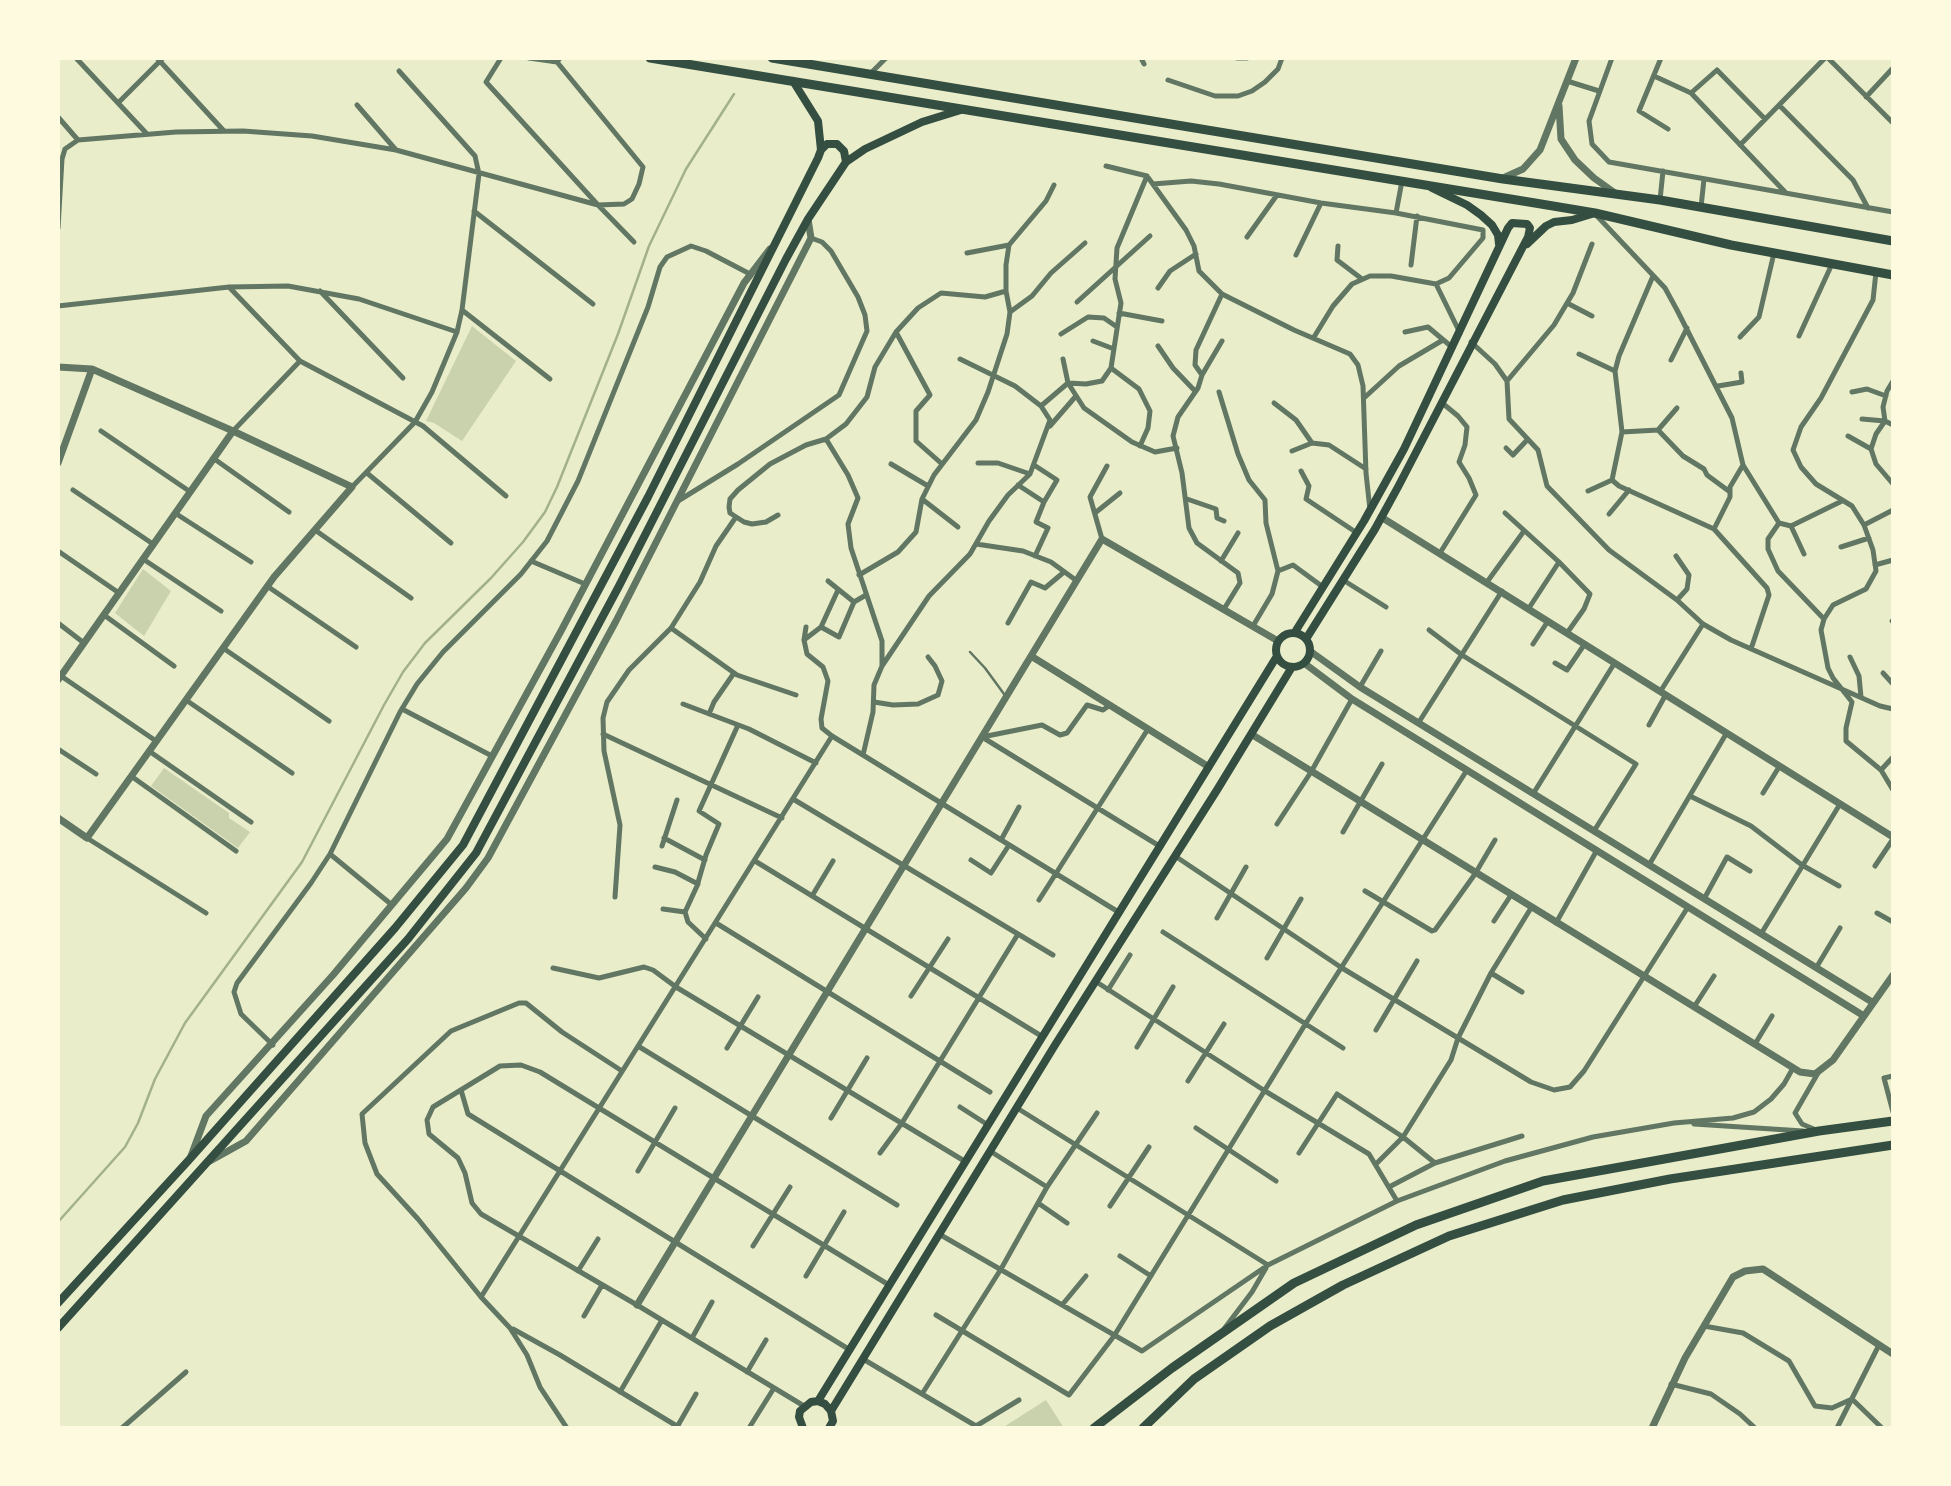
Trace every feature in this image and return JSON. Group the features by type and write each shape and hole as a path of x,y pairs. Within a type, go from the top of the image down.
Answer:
{"main road":[{"path":"650,58 1595,213 1774,253 1893,275"},
{"path":"772,58 1503,178 1660,200 1893,241"},
{"path":"793,81 818,121 821,150"},
{"path":"58,1328 408,939 476,853 619,586 808,219 846,162 865,149 922,122 966,108"},
{"path":"58,1303 395,928 463,845 648,497 821,150 827,145 837,144 844,151 846,162"},
{"path":"1295,632 1357,533 1404,449 1499,245 1498,235 1492,225 1481,215 1425,184"},
{"path":"1517,258 1534,236 1546,226 1595,213"},
{"path":"1306,639 1381,517 1517,258 1530,228 1527,224 1512,223 1497,250"},
{"path":"1302,621 1314,628"},
{"path":"1295,632 1306,639 1310,651 1304,663 1292,667 1284,664 1277,656 1278,641 1288,633 1295,632"},
{"path":"803,1428 799,1417 804,1406 818,1401 1277,656"},
{"path":"831,1411 1055,1045 1292,667"},
{"path":"1161,847 1175,856"},
{"path":"1043,1037 1055,1045"},
{"path":"1094,1428 1172,1368 1294,1283 1416,1225 1543,1181 1819,1131 1893,1121"},
{"path":"1143,1428 1194,1380 1270,1326 1343,1285 1450,1236 1563,1200 1893,1145"},
{"path":"124,1230 138,1241"},
{"path":"889,1285 903,1293"},
{"path":"818,1401 831,1411 833,1421 829,1428"}],"street":[{"path":"76,58 147,134"},
{"path":"502,58 486,82 634,242"},
{"path":"65,149 78,140 147,134 224,131 312,136 396,150 598,205 624,204 632,199 643,167 559,60 529,58"},
{"path":"870,74 886,58"},
{"path":"1237,58 1247,58"},
{"path":"1168,79 1215,96 1238,96 1265,82 1278,69 1282,58"},
{"path":"1503,178 1523,169 1540,150 1559,105 1573,58"},
{"path":"1612,58 1589,121 1590,139 1596,150 1609,162 1893,212"},
{"path":"1661,58 1639,111 1668,129"},
{"path":"1740,145 1827,58 1893,123"},
{"path":"118,103 160,59 224,131"},
{"path":"1866,97 1893,68"},
{"path":"1691,93 1717,70 1765,119"},
{"path":"87,838 267,586 352,488 415,422 432,392 457,332 479,174 475,156 399,71"},
{"path":"1654,76 1691,93 1786,193"},
{"path":"1567,81 1600,91"},
{"path":"356,105 396,150"},
{"path":"1559,105 1561,139 1575,160 1594,178 1616,193"},
{"path":"1779,105 1853,180 1868,208"},
{"path":"58,117 78,140"},
{"path":"58,145 65,149"},
{"path":"58,228 65,149"},
{"path":"1106,166 1147,176 1186,230 1196,254 1199,271 1222,295 1350,354 1358,365 1364,398 1370,510"},
{"path":"1660,200 1663,171"},
{"path":"1041,406 1068,383 1102,381 1111,368 1121,303 1115,279 1117,248 1147,176"},
{"path":"1701,207 1704,178"},
{"path":"1396,213 1402,180"},
{"path":"1153,184 1191,181 1417,216 1480,228 1485,234 1450,278 1436,284 1391,276 1370,276 1352,284 1333,306 1314,337"},
{"path":"859,575 898,552 916,531 922,499 928,486 976,420 988,392 1006,334 1010,312 1006,291 1009,245 1046,201 1054,185"},
{"path":"1247,237 1277,195"},
{"path":"1296,255 1321,203"},
{"path":"474,211 593,304"},
{"path":"1595,213 1665,289 1718,386 1732,418 1743,465 1779,523 1791,526 1842,500"},
{"path":"1412,265 1417,216"},
{"path":"209,1161 246,1141 466,888 488,858 678,501 811,238 808,219"},
{"path":"1077,302 1150,236"},
{"path":"678,501 839,395 867,331 858,297 831,251 811,238"},
{"path":"188,1161 206,1116 273,1045 447,839 750,274 776,243"},
{"path":"1010,312 1032,296 1051,273 1085,243"},
{"path":"1507,381 1554,325 1567,303 1592,244"},
{"path":"967,253 1009,245"},
{"path":"273,1045 241,1014 234,992 237,984 312,883 330,854 417,684 443,652 512,584 547,541 578,481 648,307 660,267 667,257 691,246 750,274"},
{"path":"1338,246 1337,260 1363,279"},
{"path":"1740,337 1759,317 1774,253"},
{"path":"1158,288 1170,271 1196,254"},
{"path":"1800,336 1832,264"},
{"path":"1876,272 1873,300 1821,398 1801,427 1793,450 1801,467 1816,484 1853,506 1869,538 1876,571 1866,589 1833,605 1821,630 1828,668 1852,702 1846,741 1881,770 1893,790"},
{"path":"1612,480 1622,432 1615,371 1653,276"},
{"path":"1436,284 1460,333"},
{"path":"58,306 229,288 288,286 359,299 457,332"},
{"path":"229,288 300,361 415,422 506,496"},
{"path":"320,291 403,378"},
{"path":"778,515 759,523 744,522 730,513 729,507 733,495 770,464 806,444 826,439 846,424 867,397 875,367 896,332 918,308 941,293 985,297 1006,291"},
{"path":"1202,374 1195,365 1196,350 1222,295"},
{"path":"1567,303 1592,316"},
{"path":"462,310 550,379"},
{"path":"1119,313 1162,321"},
{"path":"1060,334 1088,317 1104,317 1117,327"},
{"path":"1405,332 1428,327 1453,348"},
{"path":"1671,360 1687,328"},
{"path":"896,332 930,395 916,411 916,441 942,464"},
{"path":"1364,398 1399,366 1443,340"},
{"path":"1093,341 1114,349"},
{"path":"1222,341 1178,417 1173,436 1187,499 1189,528 1197,543 1238,573 1240,583 1224,610"},
{"path":"1471,342 1495,364 1507,381 1509,419 1538,450 1549,489 1609,550 1677,600 1703,624 1751,649 1893,709"},
{"path":"1158,346 1172,368 1195,391"},
{"path":"1579,354 1615,371"},
{"path":"863,755 874,702 874,685 882,666 929,596 952,575 976,544 989,521 1030,474 1050,420 1041,406 1015,386 960,359"},
{"path":"1063,359 1068,383 1084,408 1140,446 1155,452 1177,448"},
{"path":"156,741 59,678 233,431 300,361"},
{"path":"58,367 92,369 233,431 352,488"},
{"path":"1111,368 1139,389 1150,411 1148,428 1140,446"},
{"path":"58,463 60,449 92,369"},
{"path":"1718,386 1742,383 1741,373"},
{"path":"1893,382 1885,396 1885,421 1876,434 1871,449 1876,464 1893,484"},
{"path":"1852,392 1867,389 1885,396"},
{"path":"1219,391 1238,454 1249,480 1265,499 1266,523 1278,571 1272,594 1253,626"},
{"path":"1048,428 1076,396"},
{"path":"1440,553 1476,495 1459,462 1467,428 1458,416 1441,402"},
{"path":"1275,403 1296,420 1312,443"},
{"path":"1622,432 1658,430 1677,408"},
{"path":"1862,419 1885,421 1893,425"},
{"path":"1658,430 1683,456 1704,468 1707,475 1730,492"},
{"path":"101,431 189,491"},
{"path":"1848,436 1871,449"},
{"path":"826,439 848,475 858,498 848,524 851,548 882,641 882,666"},
{"path":"1506,448 1513,455 1528,439"},
{"path":"1292,451 1312,443 1329,444 1366,469"},
{"path":"213,458 289,512"},
{"path":"978,463 998,463 1030,474"},
{"path":"891,464 928,486"},
{"path":"1034,465 1058,480 1044,502 1036,522 1048,528 1035,555"},
{"path":"1714,529 1730,497 1730,487 1743,465"},
{"path":"1107,466 1090,497 1102,539 1278,641"},
{"path":"1301,471 1309,486 1306,499 1357,533"},
{"path":"367,473 452,543"},
{"path":"1612,480 1629,491 1714,529 1769,591 1751,649"},
{"path":"1588,491 1612,480"},
{"path":"1018,485 1044,502"},
{"path":"73,491 153,544"},
{"path":"1609,514 1629,491"},
{"path":"1095,513 1120,493"},
{"path":"922,499 958,527"},
{"path":"1187,499 1216,509 1217,518 1224,521"},
{"path":"1864,525 1893,510"},
{"path":"175,513 251,562"},
{"path":"1505,513 1590,594 1584,609 1567,633"},
{"path":"615,897 620,825 604,751 603,718 607,702 629,670 670,628 700,582 716,546 736,517"},
{"path":"1381,517 1893,838 1875,866"},
{"path":"1779,523 1768,540 1768,549 1779,571 1824,619"},
{"path":"1791,526 1804,554"},
{"path":"315,530 411,598"},
{"path":"1487,582 1524,531"},
{"path":"1221,561 1238,533"},
{"path":"1841,547 1869,538"},
{"path":"637,1305 1102,539"},
{"path":"976,544 1035,555 1051,562 1077,581"},
{"path":"58,551 119,593"},
{"path":"1676,556 1689,575 1687,589 1677,600"},
{"path":"143,559 221,611"},
{"path":"531,561 586,584"},
{"path":"1875,565 1893,561"},
{"path":"1528,608 1559,562"},
{"path":"1278,571 1293,565 1323,587"},
{"path":"1008,622 1031,582 1045,588 1065,572"},
{"path":"1343,580 1386,607"},
{"path":"828,582 854,603"},
{"path":"267,586 356,646"},
{"path":"804,640 821,627 838,590"},
{"path":"1419,722 1502,591"},
{"path":"821,627 839,637 854,603 866,595"},
{"path":"104,615 174,666"},
{"path":"1533,644 1548,621"},
{"path":"58,624 84,643"},
{"path":"1649,725 1662,694 1703,624"},
{"path":"806,627 804,640 807,654 827,673 822,728 1119,913"},
{"path":"670,628 734,673 796,695"},
{"path":"1429,630 1462,655 1636,764 1594,831"},
{"path":"1555,663 1567,670 1584,645"},
{"path":"223,648 329,721"},
{"path":"1310,651 1360,687 1872,1002"},
{"path":"1360,687 1381,651"},
{"path":"1031,656 1209,767"},
{"path":"874,702 892,705 918,704 938,695 942,681 928,657"},
{"path":"1850,657 1859,676 1861,697"},
{"path":"1304,663 1353,699 1864,1016"},
{"path":"1533,794 1614,664"},
{"path":"709,715 714,702 734,673"},
{"path":"1883,673 1893,684"},
{"path":"1278,824 1353,699"},
{"path":"186,700 292,773"},
{"path":"683,704 738,725 816,763"},
{"path":"982,737 1042,725 1060,735 1068,733 1087,705 1103,710 1110,705"},
{"path":"402,709 492,756"},
{"path":"706,939 688,922 685,912 719,824 699,811 738,725"},
{"path":"1039,900 1148,729"},
{"path":"603,734 782,818"},
{"path":"1251,734 1800,1072 1815,1074 1833,1060 1848,1043 1872,1002 1893,975"},
{"path":"1649,865 1726,734"},
{"path":"481,1297 832,736"},
{"path":"982,737 1161,847"},
{"path":"58,749 96,774"},
{"path":"149,751 251,822"},
{"path":"1881,770 1893,757"},
{"path":"1343,832 1382,765"},
{"path":"1763,793 1779,766"},
{"path":"936,1315 1069,1395 1114,1336 1306,1023 1467,770"},
{"path":"131,776 236,851"},
{"path":"1511,796 1519,784"},
{"path":"1690,796 1751,826 1802,865 1839,887"},
{"path":"793,799 1053,955"},
{"path":"662,845 677,800"},
{"path":"1761,934 1840,804"},
{"path":"1001,840 1019,807"},
{"path":"58,818 206,913"},
{"path":"664,838 705,860"},
{"path":"1365,891 1432,931 1438,928 1495,840"},
{"path":"971,860 991,873 1009,845"},
{"path":"1556,923 1597,850"},
{"path":"330,854 392,905"},
{"path":"1175,856 1342,968 1531,1082 1554,1090 1570,1087 1584,1071 1688,906"},
{"path":"1704,899 1727,857 1750,871"},
{"path":"755,861 1043,1037"},
{"path":"812,896 833,861"},
{"path":"1217,918 1246,866"},
{"path":"655,867 674,872 698,884"},
{"path":"1494,921 1511,895"},
{"path":"1267,958 1301,899"},
{"path":"1376,1164 1403,1138 1451,1060 1458,1038 1491,973 1531,908"},
{"path":"663,909 685,912"},
{"path":"1877,913 1893,922"},
{"path":"716,923 990,1092"},
{"path":"1816,968 1840,928"},
{"path":"1163,932 1343,1048"},
{"path":"880,1153 902,1123 1018,934"},
{"path":"911,996 948,939"},
{"path":"1108,990 1130,955"},
{"path":"1376,1030 1417,961"},
{"path":"553,968 600,978 644,967 653,970 676,987 966,1162"},
{"path":"1491,973 1522,992"},
{"path":"1694,1007 1714,976"},
{"path":"1095,981 1265,1091 1369,1154 1397,1201"},
{"path":"1137,1047 1173,987"},
{"path":"727,1048 758,997"},
{"path":"567,1428 540,1387 527,1355 510,1328 377,1174 365,1143 362,1116 451,1031 519,1003 526,1003 562,1032 622,1071"},
{"path":"1755,1044 1772,1016"},
{"path":"1188,1081 1224,1024"},
{"path":"638,1046 897,1205"},
{"path":"831,1118 867,1058"},
{"path":"804,1406 481,1214 472,1203 458,1158 429,1134 427,1120 433,1107 500,1066 521,1065 540,1072 889,1285"},
{"path":"939,1234 1142,1352 1268,1265 1397,1201 1530,1154 1593,1137 1674,1123 1733,1118 1754,1112 1771,1099 1793,1068"},
{"path":"1819,1131 1802,1124 1795,1113 1820,1071"},
{"path":"1893,1076 1884,1078 1893,1112"},
{"path":"461,1090 468,1114 850,1350"},
{"path":"1299,1153 1338,1094 1435,1163"},
{"path":"960,1107 988,1125"},
{"path":"639,1171 675,1108"},
{"path":"1017,1108 1268,1265"},
{"path":"922,1394 1001,1269 1047,1187 1097,1113"},
{"path":"1674,1123 1819,1131"},
{"path":"1196,1128 1276,1181"},
{"path":"1389,1187 1435,1163 1522,1136"},
{"path":"1110,1206 1149,1147"},
{"path":"990,1151 1047,1187"},
{"path":"753,1246 790,1187"},
{"path":"1038,1203 1067,1223"},
{"path":"806,1276 844,1212"},
{"path":"578,1271 598,1239"},
{"path":"1120,1256 1151,1276"},
{"path":"1219,1335 1243,1305 1268,1265"},
{"path":"1652,1428 1671,1384 1733,1277 1745,1271 1763,1269 1893,1354"},
{"path":"1062,1305 1086,1276"},
{"path":"584,1316 602,1285"},
{"path":"692,1338 712,1302"},
{"path":"620,1392 663,1320"},
{"path":"1704,1326 1743,1333 1789,1361 1815,1406 1832,1408 1852,1399"},
{"path":"510,1328 678,1428 696,1394"},
{"path":"747,1372 766,1340"},
{"path":"1837,1428 1879,1345"},
{"path":"863,1359 976,1426 1018,1400"},
{"path":"122,1428 186,1372"},
{"path":"1671,1384 1711,1394 1755,1428"},
{"path":"749,1428 774,1388"},
{"path":"1852,1399 1882,1428"}],"lane":[{"path":"970,652 1006,697"}],"green space":[{"path":"472,326 516,361 462,441 434,423 426,421"},
{"path":"143,569 171,591 144,636 115,613"},
{"path":"164,768 229,813 229,818 250,832 238,848 151,786"},
{"path":"1046,1400 1064,1428 1002,1428"}],"waterway":[{"path":"58,1222 125,1147 138,1123 155,1079 185,1023 302,862 403,672 425,643 491,578 523,542 545,512 618,334 649,246 686,169 734,94"}]}
